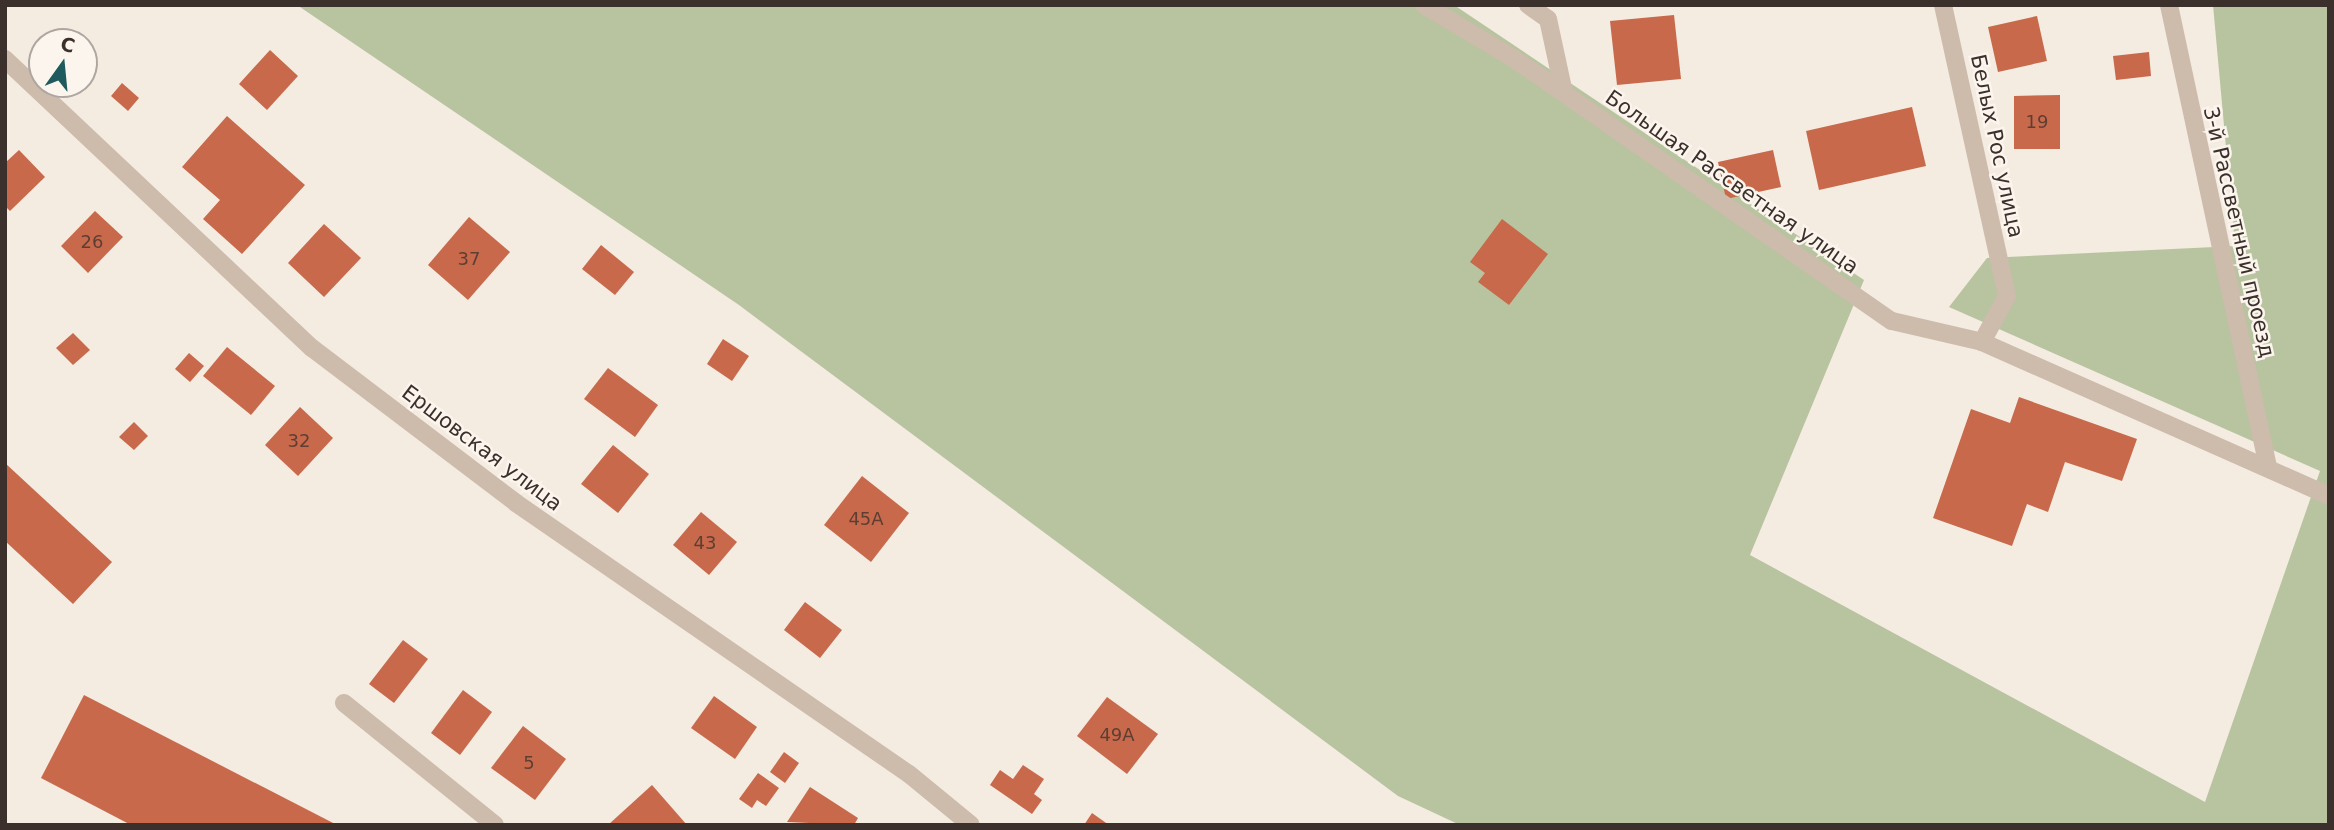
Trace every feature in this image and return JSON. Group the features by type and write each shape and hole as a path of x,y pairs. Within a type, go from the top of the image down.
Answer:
{"street":[{"name":"Большая Рассветная улица","path":"1423,5 1564,93 1892,321 1982,342 2329,496"},
{"path":"1528,5 1548,19 1564,93"},
{"name":"Белых Рос улица","path":"1943,5 2007,296 1982,342"},
{"name":"3-й Рассветный проезд","path":"2169,5 2268,467"},
{"name":"Ершовская улица","path":"5,60 312,348 516,503 909,774 971,825"},
{"path":"344,703 495,825"}],"green space":[{"path":"297,5 1454,5 1864,280 1750,555 2205,802 2320,471 1949,307 1987,258 2235,246 2213,5 2329,5 2329,825 1460,825 1398,796 739,305"}],"building":[{"path":"1674,15 1681,79 1617,85 1610,21"},
{"path":"2037,16 2047,61 1998,72 1988,27"},
{"path":"270,50 298,76 267,110 239,84"},
{"path":"2149,52 2151,76 2116,80 2113,56"},
{"path":"122,83 139,98 128,111 111,96"},
{"path":"2060,95 2060,149 2014,149 2014,96"},
{"path":"1912,107 1926,166 1819,190 1806,131"},
{"path":"227,116 305,185 242,254 203,219 220,200 182,167"},
{"path":"19,150 45,177 10,211 5,206 5,163"},
{"path":"1773,150 1781,187 1726,199 1718,162"},
{"path":"95,211 123,237 88,273 61,246"},
{"path":"469,217 510,252 468,300 428,265"},
{"path":"1502,219 1548,254 1509,305 1478,282 1485,273 1470,262"},
{"path":"324,224 361,258 324,297 288,263"},
{"path":"601,245 634,272 615,295 582,269"},
{"path":"73,333 90,350 73,365 56,348"},
{"path":"723,339 749,356 732,381 707,364"},
{"path":"227,347 275,386 251,415 203,376"},
{"path":"189,353 204,366 190,382 175,369"},
{"path":"608,368 658,405 635,437 584,399"},
{"path":"2019,397 2137,439 2122,481 2065,462 2048,512 2027,504 2012,546 1933,518 1971,409 2010,423"},
{"path":"300,407 333,438 298,476 265,445"},
{"path":"134,422 148,436 134,450 119,437"},
{"path":"613,445 649,474 618,513 581,484"},
{"path":"5,463 112,562 73,604 5,541"},
{"path":"862,476 909,513 871,562 824,525"},
{"path":"701,512 737,542 709,575 673,545"},
{"path":"805,602 842,630 820,658 784,630"},
{"path":"403,640 428,659 394,703 369,684"},
{"path":"463,690 492,712 460,755 431,733"},
{"path":"84,695 337,825 131,825 41,778"},
{"path":"714,696 757,727 735,759 691,728"},
{"path":"1107,697 1158,734 1127,774 1077,736"},
{"path":"523,726 566,759 535,800 491,768"},
{"path":"784,752 799,763 785,783 770,772"},
{"path":"1023,765 1044,779 1034,794 1042,800 1032,814 990,785 1000,770 1013,779"},
{"path":"758,773 779,788 766,806 757,800 752,808 739,799"},
{"path":"652,785 687,825 608,825"},
{"path":"810,787 858,818 854,825 787,822"},
{"path":"1092,813 1109,825 1084,825"}]}
